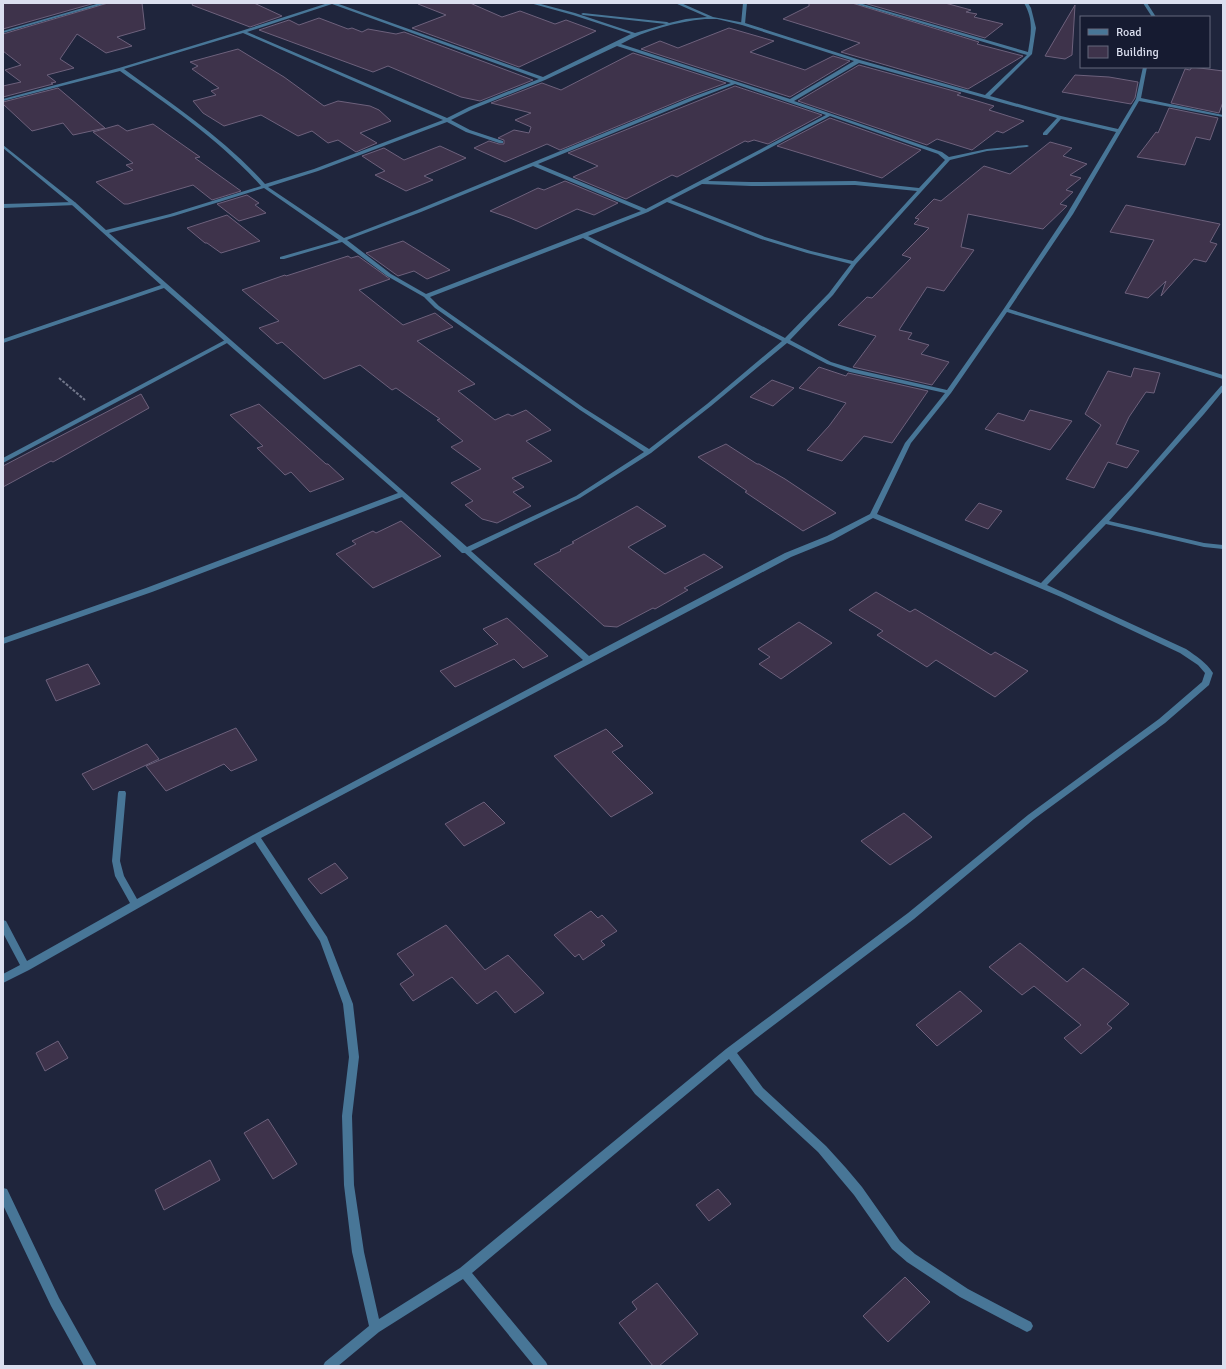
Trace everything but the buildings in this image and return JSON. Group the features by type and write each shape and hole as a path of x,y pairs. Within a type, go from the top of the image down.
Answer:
{"street":[{"path":"3,32 104,3"},
{"path":"3,100 121,69 332,3 543,79"},
{"path":"532,3 574,14 635,34"},
{"path":"676,3 714,18 743,24 858,61 1060,117 1120,131"},
{"path":"743,24 745,3"},
{"path":"855,3 1030,54"},
{"path":"987,96 1030,54 1034,28 1029,8 1026,3"},
{"path":"1145,3 1153,16"},
{"path":"574,14 618,17 672,24"},
{"path":"105,232 172,214 316,170 447,120 471,108 543,79 635,34 692,19 714,18"},
{"path":"243,32 447,120 468,131 501,142"},
{"path":"617,44 790,101 940,153 948,159 987,150 1027,146"},
{"path":"790,101 858,61"},
{"path":"3,979 256,838 588,660 788,555 830,538 873,515 908,443 949,392 1070,214 1138,99 1145,68"},
{"path":"121,69 184,115 247,167 264,186 343,240 389,275 426,296 437,307 576,405 649,452"},
{"path":"282,258 343,240 419,211 694,98 735,84"},
{"path":"1138,99 1223,116"},
{"path":"426,296 584,236 646,210 829,115"},
{"path":"1045,134 1060,117"},
{"path":"3,146 74,204 227,341 403,494 588,660"},
{"path":"465,551 578,497 649,452 786,341 832,294 854,264 920,190 947,163 948,159"},
{"path":"533,164 646,210"},
{"path":"700,182 751,184 855,183 920,190"},
{"path":"666,200 763,238 854,264"},
{"path":"3,206 74,204"},
{"path":"584,236 821,359 852,371 949,392"},
{"path":"3,341 165,286"},
{"path":"1006,310 1223,377"},
{"path":"3,461 227,341"},
{"path":"1042,586 1105,522 1180,439 1223,387"},
{"path":"3,641 149,590 403,494"},
{"path":"329,1366 375,1328 464,1272 730,1052 911,916 1031,817 1162,721 1206,683 1209,673 1201,663 1183,651 1042,586 873,515"},
{"path":"1105,522 1204,545 1223,547"},
{"path":"122,792 116,861 120,876 136,905"},
{"path":"256,838 324,940 348,1004 354,1057 347,1116 349,1184 358,1252 375,1328"},
{"path":"3,924 26,967"},
{"path":"730,1052 759,1091 822,1149 842,1172 858,1191 896,1245 911,1258 964,1293 1027,1326"},
{"path":"3,1193 55,1302 91,1366"},
{"path":"464,1272 542,1366"}],"path":[{"path":"59,378 98,411"}]}
